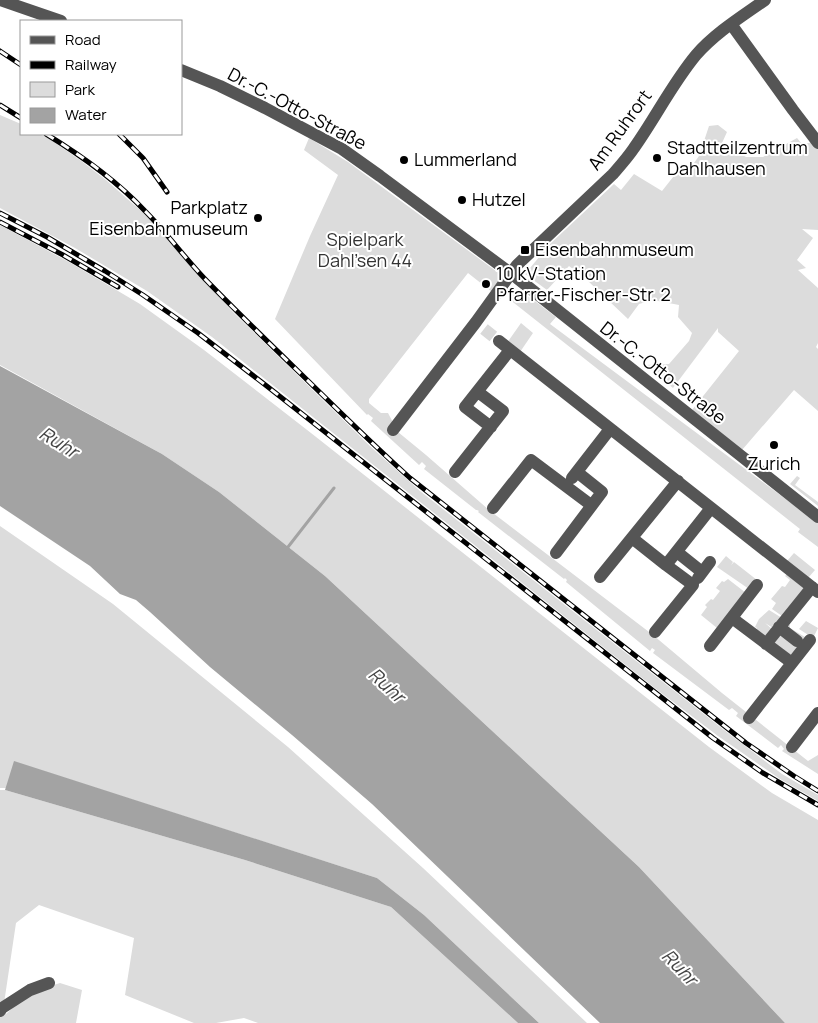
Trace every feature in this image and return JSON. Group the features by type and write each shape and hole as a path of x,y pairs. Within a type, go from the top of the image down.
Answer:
{"street":[{"path":"0,0 58,20"},
{"name":"Am Ruhrort","path":"393,430 480,326 511,274 613,174 634,148 696,55 731,24 765,0"},
{"path":"731,24 818,143"},
{"name":"Dr.-C.-Otto-Straße","path":"182,70 265,108 342,149 511,274 818,517"},
{"path":"499,341 815,590 779,627 766,644"},
{"path":"491,427 465,407 510,350"},
{"path":"456,472 503,411 478,392"},
{"path":"566,486 610,429"},
{"path":"493,508 531,460 592,505"},
{"path":"556,553 602,492 577,472"},
{"path":"600,577 678,481"},
{"path":"666,565 711,508"},
{"path":"632,538 693,584"},
{"path":"655,632 706,567 677,552"},
{"path":"710,646 757,585"},
{"path":"732,618 792,663"},
{"path":"749,718 792,663 803,640 779,627"},
{"path":"792,747 818,713"},
{"path":"0,1011 30,990 49,982"}],"green space":[{"path":"0,115 20,124 20,135 41,135 48,138 106,180 150,219 233,312 371,447 420,491 728,733 782,774 818,795 818,801 780,779 718,736 656,689 212,337 147,291 75,248 0,208"},
{"path":"718,125 727,132 722,143 746,157 763,157 797,138 802,144 814,142 818,147 818,230 802,229 813,238 797,260 806,268 798,270 818,288 818,343 816,347 818,349 818,411 794,390 742,450 692,410 739,351 718,332 718,328 673,388 645,365 669,364 689,341 692,333 678,317 679,305 653,300 639,304 628,319 588,281 569,266 547,290 525,274 550,244 614,184 621,190 634,174 662,191 681,167 689,170 699,156 709,126"},
{"name":"Spielpark Dahl’sen 44","path":"309,138 348,162 504,277 492,292 468,273 369,399 369,403 381,413 388,413 398,432 489,510 653,635 808,761 818,755 818,774 782,751 784,749 781,745 778,748 736,716 738,713 732,708 729,710 653,653 655,650 652,648 650,651 566,582 565,578 424,469 426,466 422,462 419,465 371,421 373,418 367,415 275,319 338,175 304,150"},
{"path":"0,225 69,262 140,304 204,350 709,747 772,793 818,820 818,1023 785,1023 639,867 325,576 219,492 162,454 0,365"},
{"path":"512,291 529,297 556,317 550,324 818,523 818,547 798,532 800,529 509,299 511,295 509,292"},
{"path":"521,323 533,333 520,352 507,343"},
{"path":"797,476 800,478 795,485 818,502 818,506 790,484"},
{"path":"0,526 113,604 288,747 423,868 587,1023 539,1023 424,915 377,878 15,762 9,788 0,788"},
{"path":"794,553 815,570 808,578 787,561"},
{"path":"726,556 733,562 731,565 734,562 757,580 749,589 717,567"},
{"path":"788,573 806,586 782,616 772,609 776,603 771,599 790,580 785,576"},
{"path":"728,579 746,593 717,628 701,615 707,607 705,605 711,599 713,600 720,591 716,588 722,581 724,582"},
{"path":"769,610 782,618 773,628 765,623 772,629 767,636 755,632 759,619"},
{"path":"806,621 818,628 813,638 799,629"},
{"path":"782,622 790,625 790,628 810,640 792,656 766,638"},
{"path":"0,790 245,860 391,907 518,1023 258,1023 244,1018 216,1023 194,1023 125,995 134,938 39,905 16,923 3,1010 6,1014 29,993 60,983 82,990 76,1023 0,1023"}],"water":[{"name":"Ruhr","path":"0,366 162,454 219,492 325,576 639,867 785,1023 600,1023 372,804 210,667 150,612 136,600 120,594 90,566 0,506"},
{"path":"14,761 377,878 424,915 539,1023 518,1023 391,907 245,860 5,790"}],"waterway":[{"path":"285,550 334,488"}],"tunnel":[{"path":"484,329 499,341"}],"railway":[{"path":"0,51 20,64"},
{"path":"0,105 20,117"},
{"path":"48,135 98,169 134,200 228,303 410,478 746,743 818,791"},
{"path":"120,135 143,158 167,192"},
{"path":"0,213 47,237 105,271 198,333 713,738 763,773 818,805"},
{"path":"0,222 118,287"}],"place":[{"name":"Stadtteilzentrum Dahlhausen","path":"657,158"},
{"name":"Lummerland","path":"404,160"},
{"name":"Hutzel","path":"462,200"},
{"name":"Parkplatz Eisenbahnmuseum","path":"258,218"},
{"name":"Eisenbahnmuseum","path":"525,250"},
{"name":"10 kV-Station Pfarrer-Fischer-Str. 2","path":"486,284"},
{"name":"Zurich","path":"774,445"}]}
